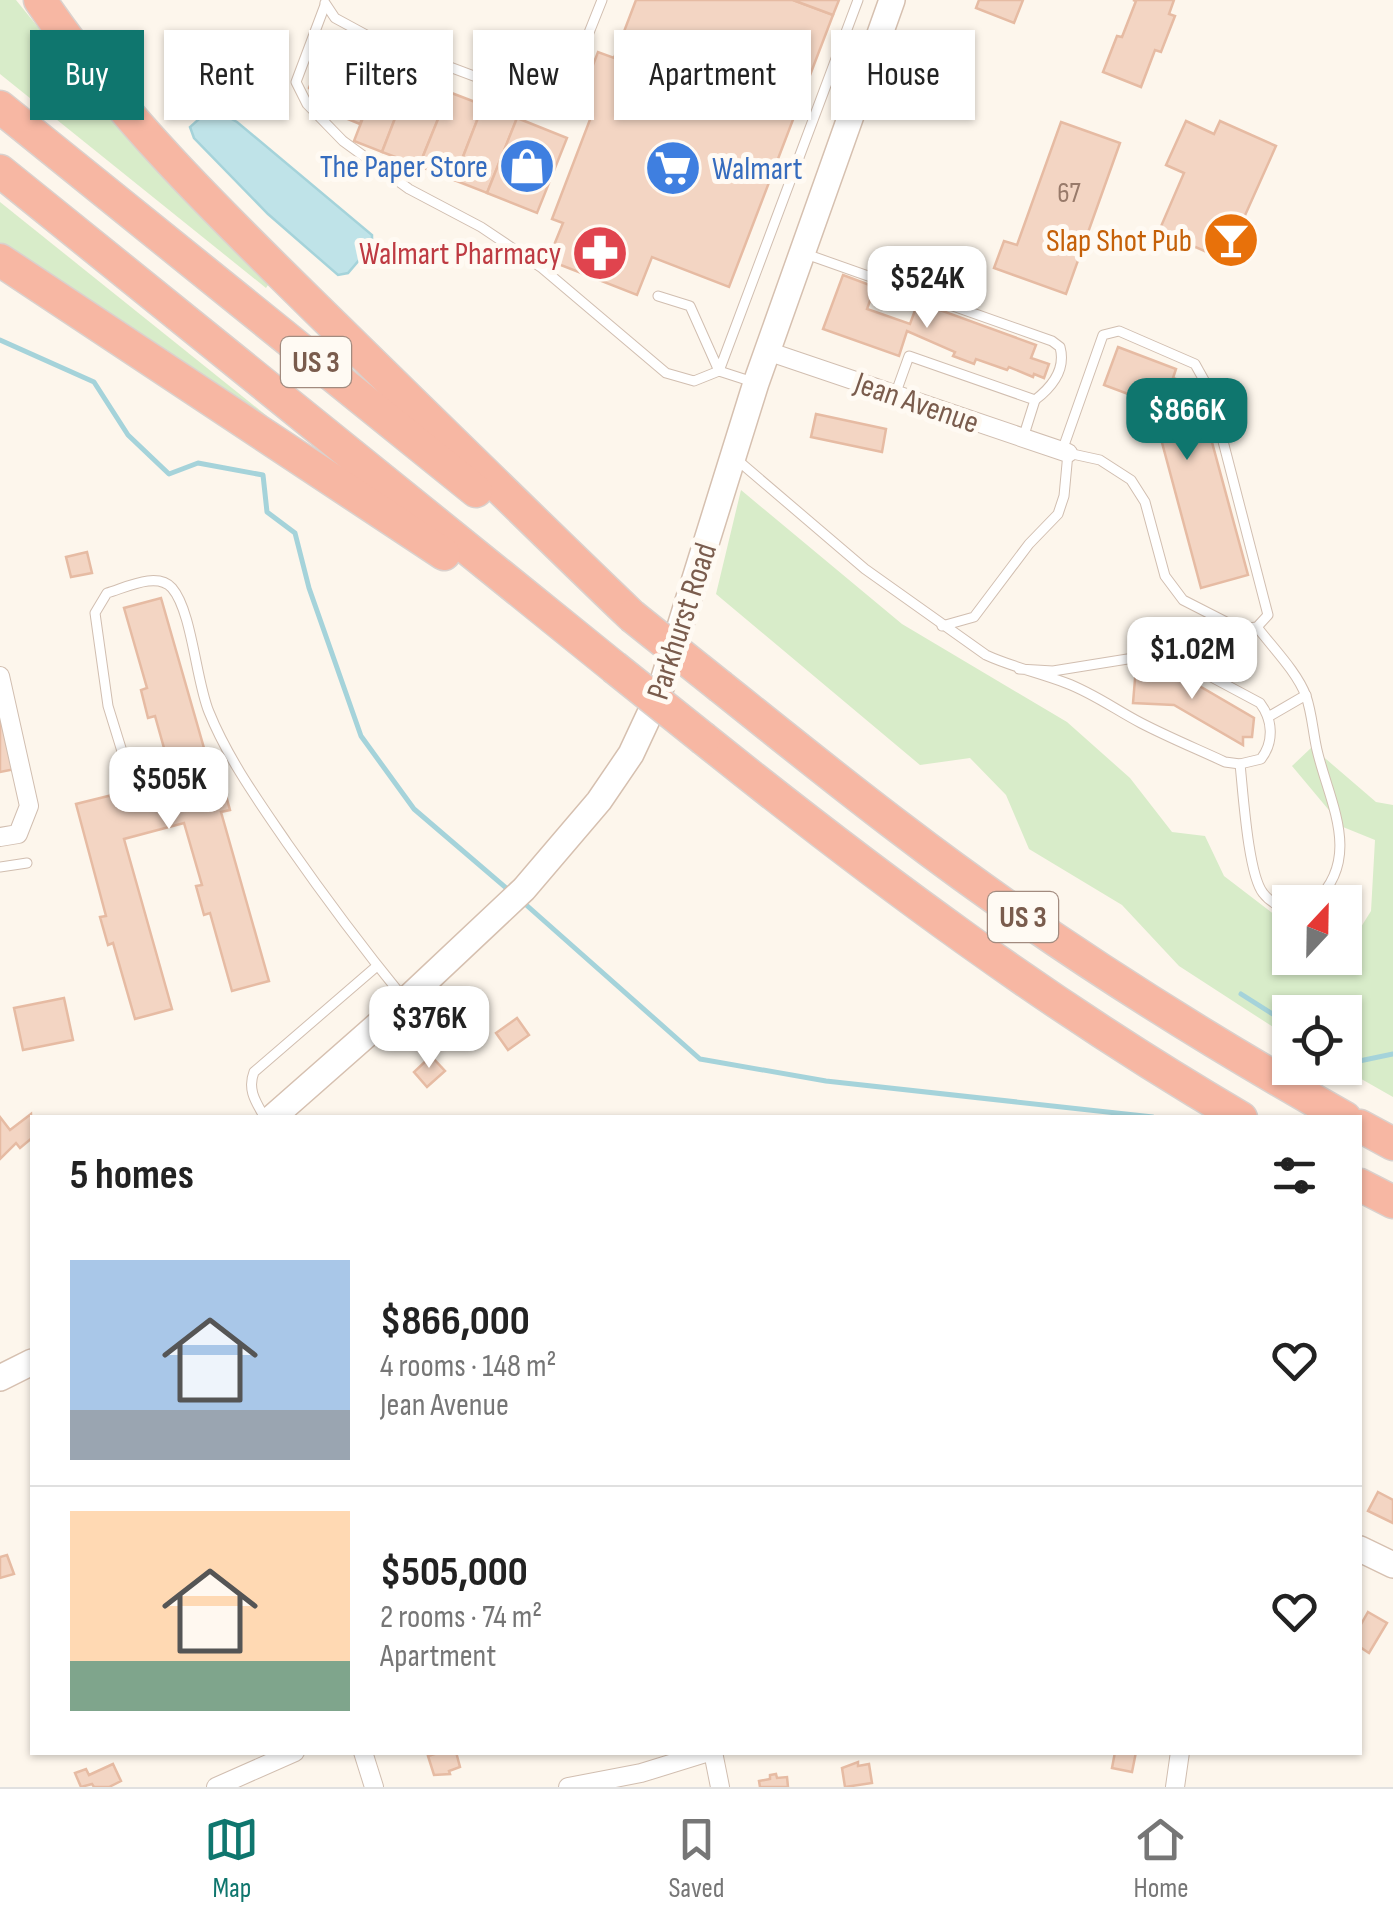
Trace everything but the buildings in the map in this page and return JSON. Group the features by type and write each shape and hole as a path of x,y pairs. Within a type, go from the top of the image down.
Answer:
{"highway":[{"path":"40,0 125,108 219,213 632,616"},
{"name":"US 3","path":"0,107 902,830 1154,1004 1340,1115"},
{"name":"US 3","path":"0,171 815,828 1017,976 1236,1115"},
{"path":"0,260 614,667"},
{"path":"1362,1127 1393,1144"},
{"path":"1362,1186 1393,1202"}],"street":[{"name":"Parkhurst Road","path":"272,1115 488,925 524,889 621,770 649,718 756,383 888,1"},
{"name":"Jean Avenue","path":"767,352 1065,452"},
{"path":"0,676 29,806 18,834 0,837"},
{"path":"0,1378 30,1363"},
{"path":"1362,1550 1393,1564"},
{"path":"216,1787 288,1755"},
{"path":"364,1755 374,1787"},
{"path":"568,1787 700,1755"},
{"path":"712,1755 720,1787"},
{"path":"1175,1787 1180,1755"}],"lane":[{"path":"325,2 335,18 370,38 558,108 602,0"},
{"path":"325,2 296,82 300,96 342,141 409,189 510,244 666,373 694,381 720,371 858,0"},
{"path":"802,253 1060,347 1062,360 1049,389 1035,400 1023,438"},
{"path":"658,296 690,306 720,371 756,383"},
{"path":"942,626 974,616 1029,544 1058,514 1064,496 1065,452 1103,335 1119,331 1195,364 1210,391 1268,615 1257,627 1240,627 1183,600 1164,576 1145,502 1131,480 1100,460 1065,452"},
{"path":"895,395 909,356 1035,400"},
{"path":"732,456 854,560 986,655 1019,669 1064,682 1226,762 1262,760 1267,752 1268,717 1253,698 1174,657 1146,656 1052,671 1019,669"},
{"path":"128,774 108,706 95,614 107,593 152,580 163,581 174,591 182,608 208,711 237,768 295,854 406,1000"},
{"path":"1257,627 1306,695 1317,754 1337,811 1340,854 1330,885"},
{"path":"1268,717 1306,695"},
{"path":"1240,764 1252,860 1261,892 1272,901"},
{"path":"0,867 26,863"},
{"path":"267,1115 252,1093 250,1082 254,1072 378,966"}],"green space":[{"path":"0,0 16,0 40,30 30,30 30,98 0,74"},
{"path":"57,120 115,120 270,282 266,288"},
{"path":"0,202 267,416 263,419 0,244"},
{"path":"741,490 902,624 1067,722 1130,778 1172,832 1205,836 1224,876 1272,913 1272,975 1362,975 1362,925 1371,911 1375,840 1343,827 1292,766 1312,747 1376,802 1393,805 1393,1097 1362,1079 1362,995 1272,995 1272,1026 1179,966 1122,905 1029,849 1006,795 970,758 920,765 716,594"}],"water":[{"path":"198,120 237,122 372,235 372,245 348,273 338,275 268,214 194,138 190,127"}],"waterway":[{"path":"0,340 94,382 128,435 169,474 198,463 263,475 267,512 295,533 309,588 361,736 414,809 512,893"},
{"path":"524,903 700,1059 826,1081 1135,1115"},
{"path":"1241,994 1272,1014"},
{"path":"1362,1060 1393,1054"}],"place":[{"name":"The Paper Store","path":"527,166"},
{"name":"Walmart","path":"673,168"},
{"name":"Slap Shot Pub","path":"1231,240"},
{"name":"Walmart Pharmacy","path":"600,253"}]}
